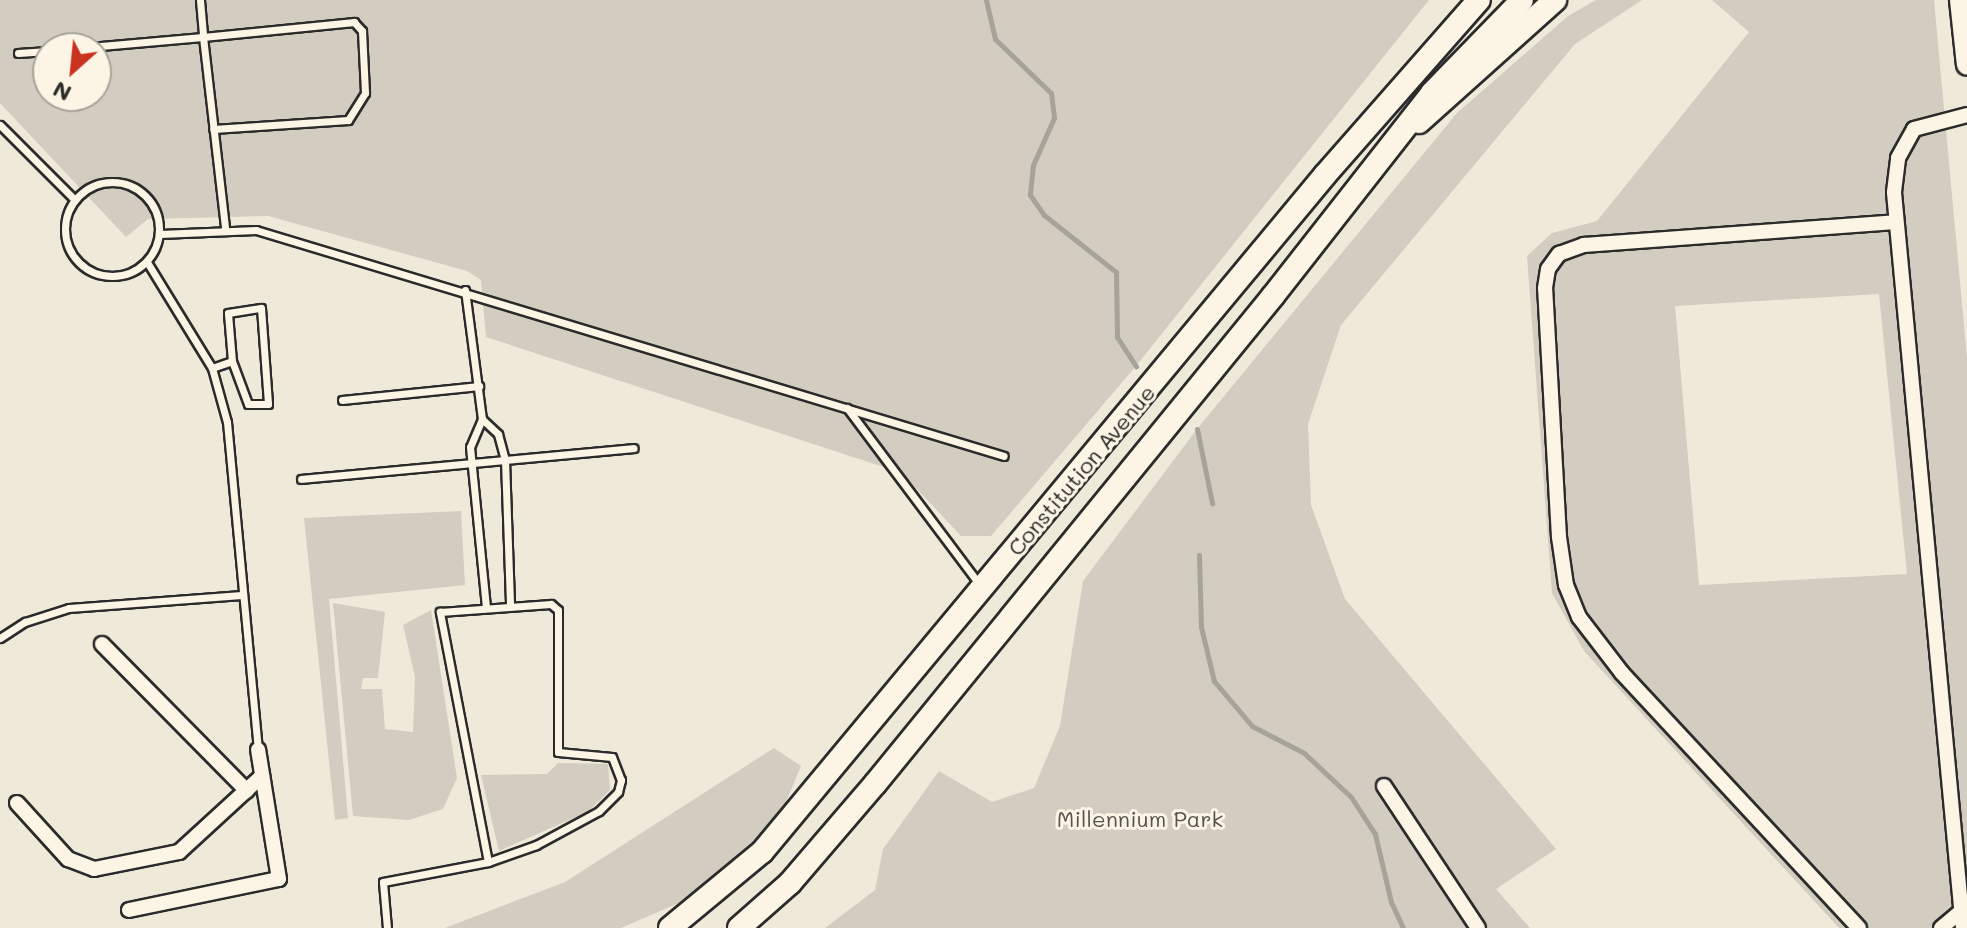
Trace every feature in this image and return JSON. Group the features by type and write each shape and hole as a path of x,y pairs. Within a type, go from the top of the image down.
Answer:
{"main road":[{"name":"Constitution Avenue","path":"670,928 762,852 1445,33 1479,0"},
{"name":"Constitution Avenue","path":"739,928 800,872 1273,296 1390,145 1460,61 1522,0"},
{"path":"1390,145 1436,110 1555,0"},
{"path":"1960,0 1967,65"}],"street":[{"path":"1963,928 1895,222 1898,158 1903,141 1914,129 1967,115"},
{"path":"1859,928 1622,673 1579,617 1566,585 1559,537 1545,288 1548,269 1559,254 1584,245 1895,222"},
{"path":"102,644 247,791"},
{"path":"129,910 279,879 258,750"},
{"path":"17,803 68,859 94,869 179,852 262,776"},
{"path":"1384,786 1478,928"},
{"path":"1941,928 1961,911"}],"lane":[{"path":"200,0 225,228"},
{"path":"112,45 354,22 362,31 365,93 348,120 213,129"},
{"path":"18,53 32,52"},
{"path":"0,125 74,199"},
{"path":"118,181 142,192 157,213 160,234 147,262 125,276 101,276 79,265 66,244 64,221 74,199 93,185 118,181"},
{"path":"160,234 225,228 256,230 465,290 1004,456"},
{"path":"147,262 212,368 227,422 258,750"},
{"path":"465,290 482,419 473,434 470,463 486,608"},
{"path":"261,308 268,404 248,404 232,361 228,313 261,308"},
{"path":"212,368 232,361"},
{"path":"342,400 479,386"},
{"path":"847,407 982,589"},
{"path":"482,419 498,434 505,460 510,606"},
{"path":"301,479 634,448"},
{"path":"0,638 25,622 69,608 242,595"},
{"path":"387,928 383,882 488,862 536,845 599,811 618,792 621,780 612,757 558,752 558,610 551,604 440,612 488,862"}],"green space":[{"path":"0,0 1429,0 1136,366 991,536 961,536 902,473 486,337 481,280 467,271 268,216 148,219 126,237 0,103"},
{"name":"Millennium Park","path":"1596,0 1642,0 1575,44 1341,325 1308,424 1311,505 1345,599 1556,849 1496,889 1530,928 825,928 875,890 883,849 939,771 992,802 1034,788 1060,726 1083,581 1197,429 1457,113 1568,16"},
{"path":"1712,0 1934,0 1967,358 1967,928 1839,928 1584,651 1552,593 1527,256 1552,233 1597,221 1749,32","holes":["1879,294 1907,574 1699,585 1675,306"]},
{"path":"461,511 465,585 329,599 348,818 335,820 304,518"},
{"path":"333,603 385,612 378,678 363,678 361,689 382,689 385,729 413,732 415,677 403,625 431,610 457,778 443,809 409,820 353,816"},
{"path":"774,748 801,766 778,821 695,896 621,928 445,928 565,882"},
{"path":"558,763 608,764 610,790 589,811 499,851 481,775 547,774"}],"waterway":[{"path":"986,0 995,39 1051,93 1054,118 1033,165 1030,195 1044,215 1116,272 1117,337 1136,366"},
{"path":"1197,429 1212,503"},
{"path":"1199,555 1201,627 1214,681 1252,726 1304,753 1351,797 1375,834 1391,902 1403,928"}]}
